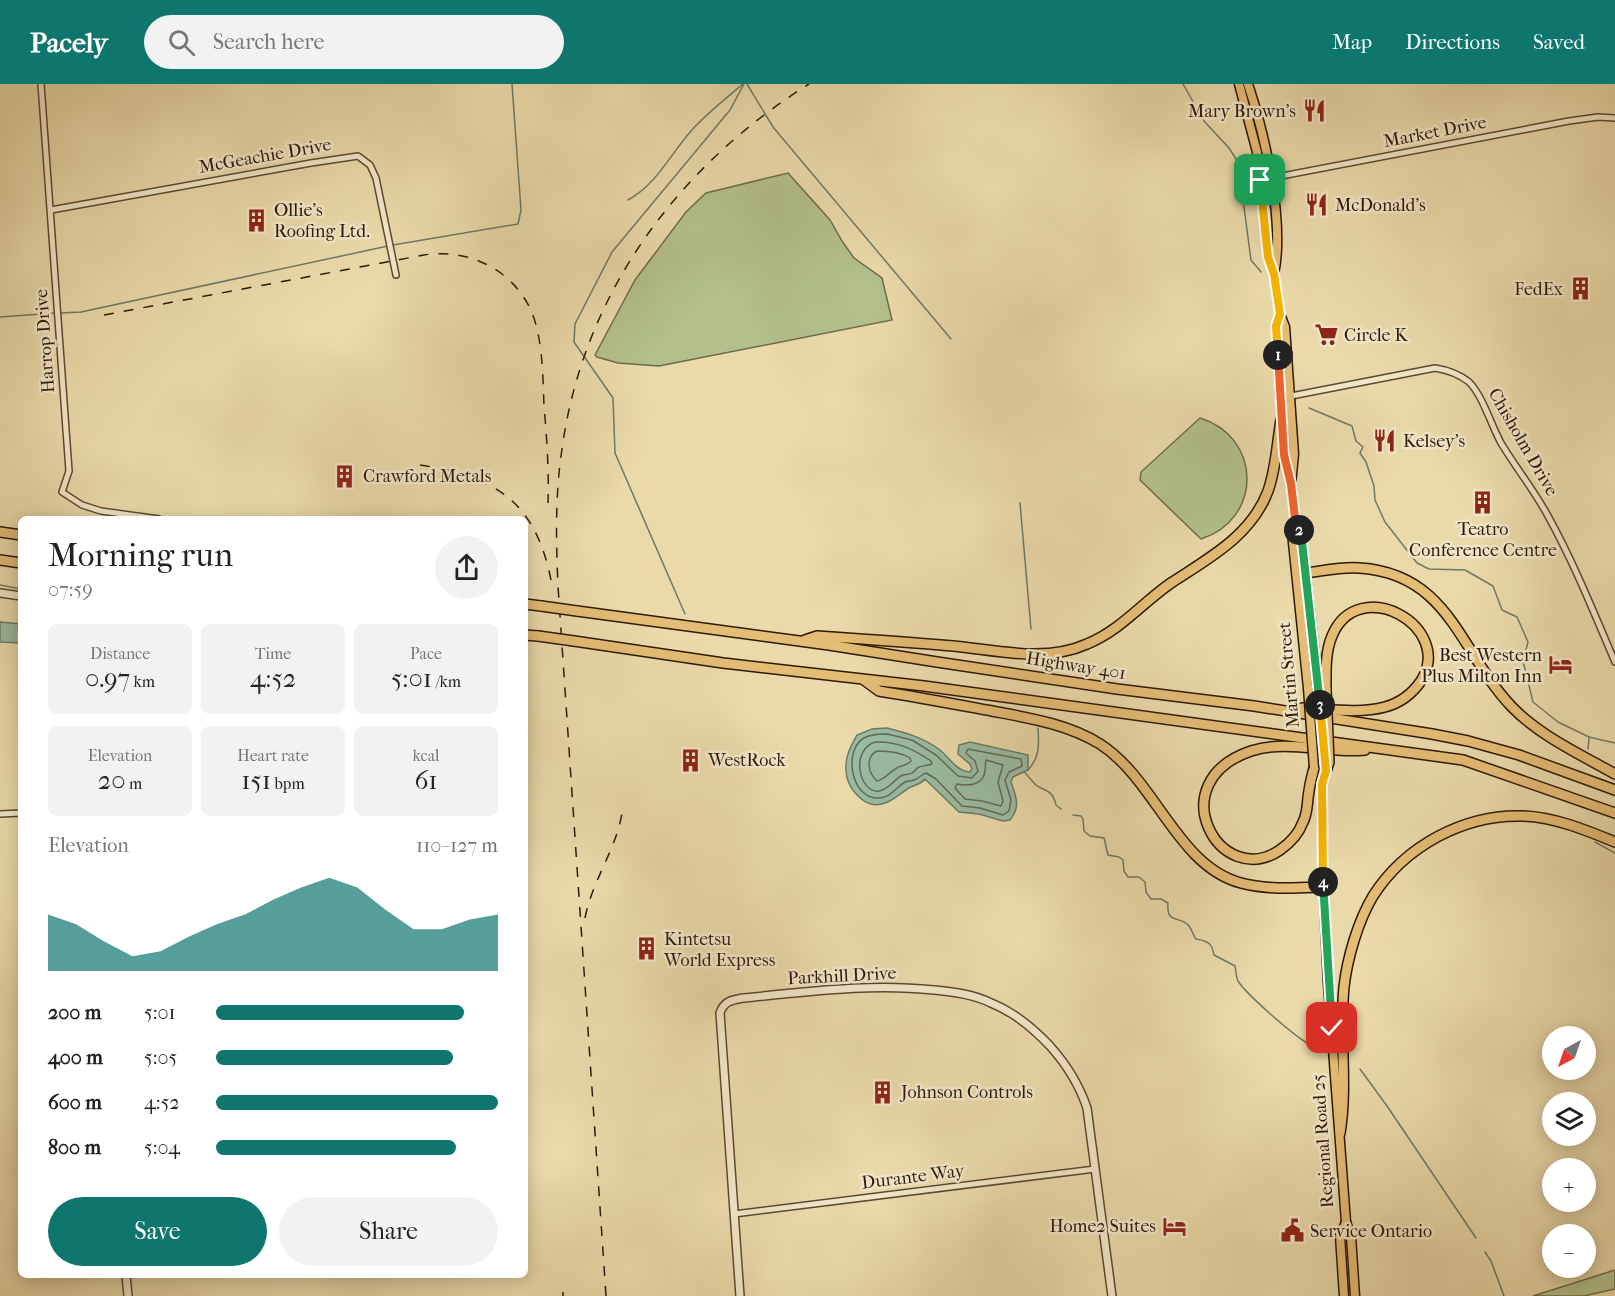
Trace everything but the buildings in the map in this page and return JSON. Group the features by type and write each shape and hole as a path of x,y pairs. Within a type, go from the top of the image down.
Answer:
{"highway":[{"path":"800,641 817,636 1046,654 1068,651 1086,645 1106,634 1159,592 1212,557 1245,528 1268,491 1281,420"},
{"path":"0,532 18,535"},
{"path":"0,560 18,563"},
{"path":"1306,573 1359,567 1391,573 1410,582 1434,599 1449,615 1500,693 1529,722 1558,742 1615,774"},
{"name":"Highway 401","path":"528,604 800,641 1117,689 1254,706 1468,741 1519,755 1615,790"},
{"path":"1254,706 1346,710 1386,707 1402,700 1415,690 1423,677 1428,652 1425,639 1418,628 1394,612 1381,608 1358,609 1338,624 1331,637 1323,690 1329,762 1326,771"},
{"path":"528,635 1463,760 1615,813"},
{"path":"862,678 879,691 1047,722 1075,732 1107,749 1131,770 1194,854 1221,875 1258,886 1323,886"},
{"path":"1314,768 1305,820 1287,845 1274,855 1262,859 1238,856 1216,840 1208,828 1204,816 1204,799 1209,783 1219,770 1233,759 1269,747 1289,746 1347,752 1379,748"},
{"path":"1340,1133 1344,1108 1344,986 1358,926 1373,896 1402,862 1433,838 1460,826 1491,818 1524,816 1552,820 1615,842"}],"main road":[{"name":"Martin Street","path":"1239,84 1251,124 1260,180 1268,257 1274,274 1280,314 1285,327 1294,454 1291,484"},
{"name":"Martin Street","path":"1248,84 1271,178 1278,255 1274,274"},
{"name":"Martin Street","path":"1280,314 1276,326 1284,455 1291,484 1296,526 1301,533 1323,690"},
{"name":"Martin Street","path":"1296,526 1292,535 1314,768 1322,784"},
{"name":"Regional Road 25","path":"1326,771 1322,784 1323,886 1328,983 1346,1222 1351,1236 1355,1296"},
{"name":"Regional Road 25","path":"1344,1296 1340,1236 1346,1222"}],"street":[{"name":"Harrop Drive","path":"41,84 69,471 62,492 81,505 101,511 137,516"},
{"name":"Market Drive","path":"1260,180 1569,121 1598,117 1615,118"},
{"name":"McGeachie Drive","path":"51,210 358,156 370,165 376,178 396,275"},
{"name":"Chisholm Drive","path":"1281,398 1436,368 1453,372 1468,382 1480,398 1503,446 1549,516 1615,662"},
{"path":"0,593 18,596"},
{"path":"0,814 18,813"},
{"name":"Parkhill Drive","path":"740,1296 720,1013 728,1001 742,998 876,986 900,986 963,994 991,1002 1025,1022 1062,1060 1074,1076 1087,1108 1112,1296"},
{"name":"Durante Way","path":"734,1214 1095,1169"},
{"path":"126,1278 128,1296"}],"shaded area":[{"path":"788,173 830,220 854,258 882,278 892,320 659,366 618,363 595,355 635,280 686,212 706,193"},
{"path":"1200,418 1220,428 1235,442 1244,459 1247,478 1244,497 1236,514 1221,529 1201,539 1140,480 1141,472"},
{"path":"1615,1270 1615,1289 1584,1296 1533,1296 1596,1278 1596,1276"}],"water":[{"path":"0,622 18,624 18,643 0,642"},
{"path":"887,728 928,742 957,767 970,772 972,769 970,764 958,754 959,745 970,742 1028,755 1028,770 1013,777 1011,782 1016,797 1016,811 1010,820 1003,821 979,814 959,812 925,779 886,803 875,805 863,800 853,790 847,777 846,760 849,751 857,735 872,729"}],"waterway":[{"path":"393,245 518,224 521,210 512,84"},
{"path":"628,200 655,178 697,125 743,84"},
{"path":"685,614 615,453 613,398 574,342 575,324 612,252 730,110 744,84"},
{"path":"747,84 773,127 951,339"},
{"path":"1183,84 1204,121 1229,148 1238,162 1251,260 1261,272"},
{"path":"61,313 81,312 388,246"},
{"path":"0,317 56,313"},
{"path":"1309,408 1352,426 1356,441 1363,447 1360,453 1366,462 1374,486 1375,500 1385,522 1417,563 1429,569 1465,570 1493,586 1502,610 1517,617 1528,642 1523,661 1533,702 1558,722 1589,737 1615,743"},
{"path":"1020,503 1031,629"},
{"path":"0,585 18,588"},
{"path":"1028,770 1037,755 1038,728"},
{"path":"1588,749 1589,738"},
{"path":"1024,772 1037,786 1050,793 1056,805 1061,809"},
{"path":"1073,815 1081,816 1084,831 1090,836 1104,838 1108,855 1123,860 1124,871 1128,877 1139,877 1145,882 1146,892 1151,899 1161,899 1168,903 1171,917 1185,923 1196,939 1209,943 1214,955 1235,966 1237,979 1250,995 1307,1043"},
{"path":"1595,842 1615,853"},
{"path":"1360,1069 1476,1238"},
{"path":"1485,1252 1491,1261 1504,1296"}],"railway":[{"path":"606,1296 558,586 558,483 562,449 573,392 591,338 615,287 644,239 679,195 718,154 762,117 809,84"},
{"path":"104,315 424,255 442,254 478,260 494,268 520,292 536,325 542,366 548,455 548,503"},
{"path":"420,465 472,477 493,487 510,499 525,516"},
{"path":"528,521 545,557 552,585"},
{"path":"585,918 588,904 615,840 622,813"}],"place":[{"name":"Mary Brown's","path":"1314,111"},
{"name":"McDonald's","path":"1317,205"},
{"name":"Ollie's Roofing Ltd.","path":"256,220"},
{"name":"FedEx","path":"1581,289"},
{"name":"Circle K","path":"1326,335"},
{"name":"Kelsey's","path":"1385,441"},
{"name":"Crawford Metals","path":"345,476"},
{"name":"Teatro Conference Centre","path":"1483,503"},
{"name":"Best Western Plus Milton Inn","path":"1560,665"},
{"name":"WestRock","path":"690,760"},
{"name":"Kintetsu World Express","path":"646,949"},
{"name":"Johnson Controls","path":"883,1092"},
{"name":"Home2 Suites","path":"1174,1226"},
{"name":"Service Ontario","path":"1292,1231"}],"route":[{"path":"1260,180 1268,257 1274,274 1280,314 1276,326 1284,455 1291,484 1296,526 1301,533 1326,771 1322,784 1323,880 1332,1028"}]}
